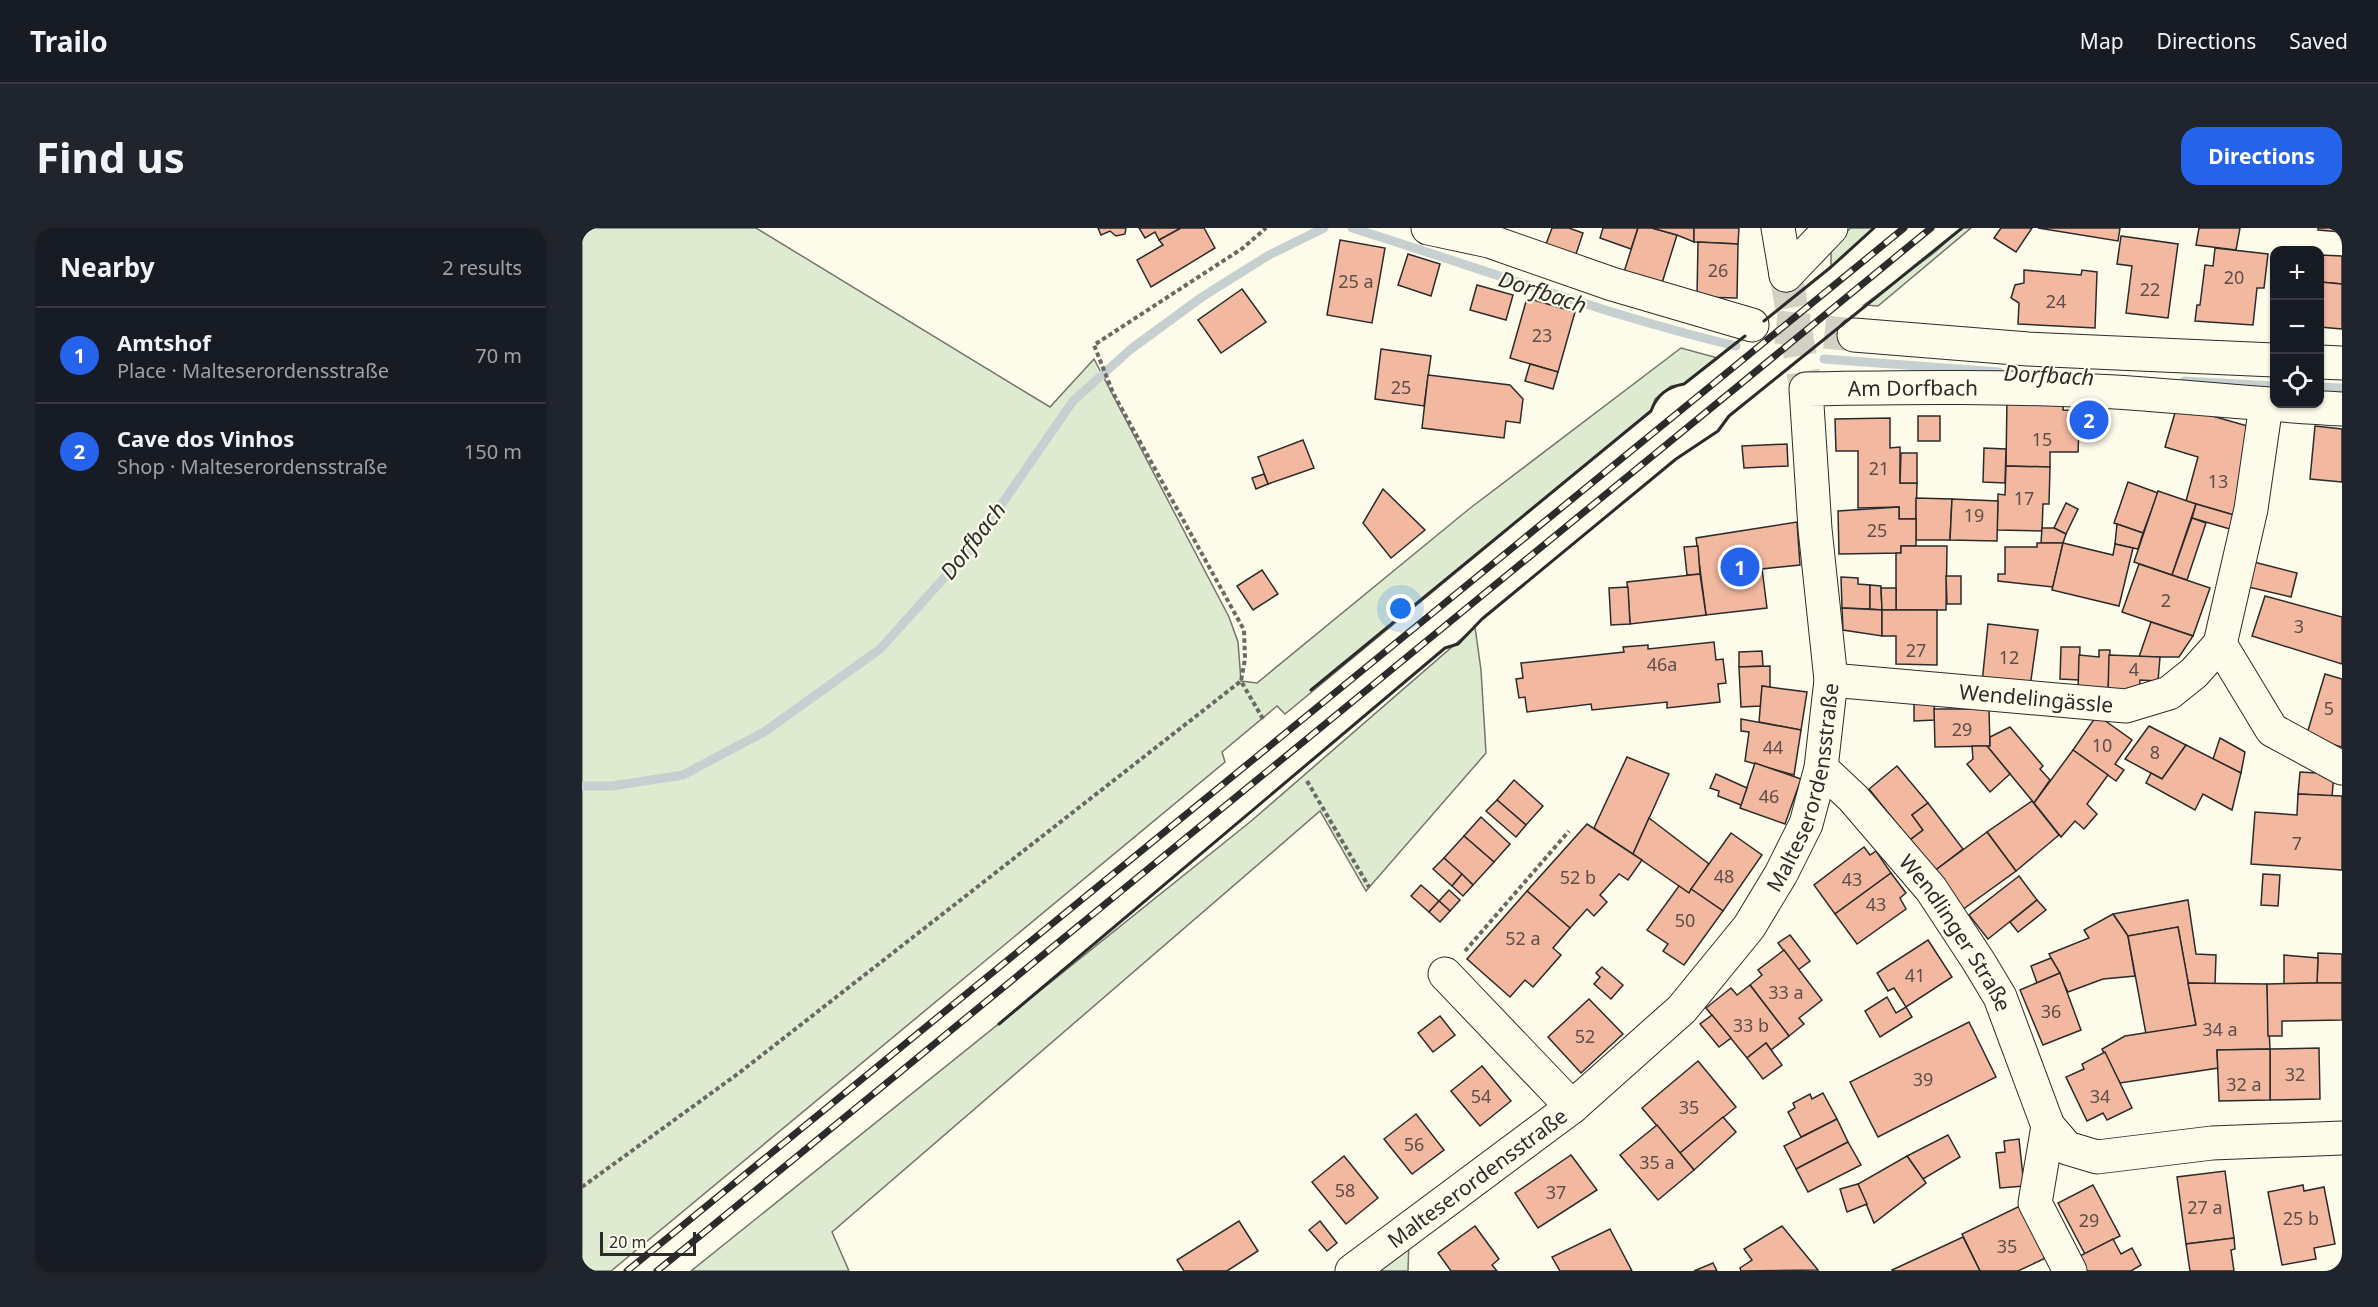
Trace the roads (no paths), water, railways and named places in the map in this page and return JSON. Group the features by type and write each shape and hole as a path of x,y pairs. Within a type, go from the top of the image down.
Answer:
{"street":[{"path":"1428,228 1492,235 1612,284 1752,325"},
{"path":"1778,228 1786,275 1832,228"},
{"name":"Am Dorfbach","path":"1854,335 2028,349 2270,360"},
{"path":"2324,362 2342,363"},
{"name":"Am Dorfbach","path":"1806,389 1979,386 2116,392 2342,409"},
{"name":"Malteserordensstraße","path":"1352,1271 1572,1107 1682,1009 1749,927 1782,874 1806,824 1821,768 1831,680 1815,529 1806,389"},
{"name":"Wendelingässle","path":"1831,680 2126,706 2169,693 2194,673 2220,644 2250,509 2266,405"},
{"path":"2220,644 2272,730 2342,768"},
{"name":"Wendlinger Straße","path":"1821,768 1853,798 1931,889 1979,962 2000,998 2048,1126 2067,1148 2097,1157 2212,1143 2342,1138"},
{"name":"Malteserordensstraße","path":"1445,974 1572,1107"},
{"path":"2048,1126 2035,1203 2070,1271"}],"waterway":[{"name":"Dorfbach","path":"582,786 612,786 683,775 764,732 880,649 972,547 1073,401 1131,349 1202,297 1269,255 1324,228"},
{"name":"Dorfbach","path":"1352,228 1591,306 1736,346"},
{"name":"Dorfbach","path":"1824,359 1999,372"},
{"name":"Dorfbach","path":"2184,381 2270,386"},
{"name":"Dorfbach","path":"2324,387 2342,388"}],"tunnel":[{"path":"1786,275 1806,389"},
{"path":"1776,327 1854,335"}],"railway":[{"path":"627,1271 1904,228"},
{"path":"657,1271 1931,228"}],"place":[{"name":"Cave dos Vinhos","path":"2089,420"},
{"name":"Amtshof","path":"1740,567"}]}
